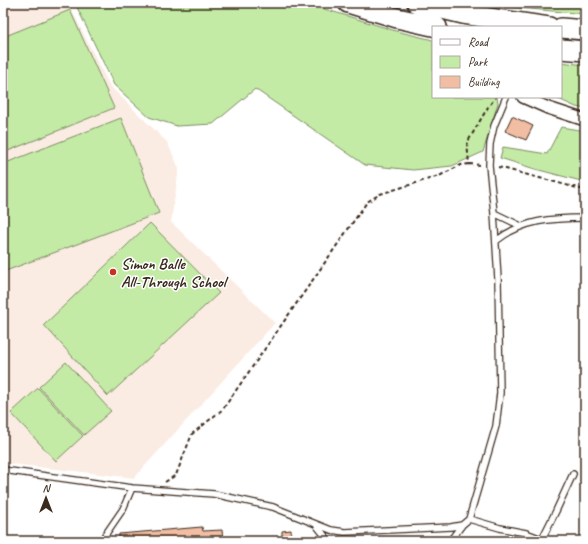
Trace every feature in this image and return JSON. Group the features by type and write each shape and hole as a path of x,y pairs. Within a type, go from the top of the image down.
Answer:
{"highway":[{"path":"348,3 397,18 433,26"},
{"path":"417,3 463,14 540,26"},
{"path":"562,28 585,30"},
{"path":"562,49 585,50"}],"street":[{"path":"526,98 548,108 585,120"}],"lane":[{"path":"450,541 462,525 469,519 496,426 500,393 498,279 494,213 489,165 490,144 494,126 506,98"},
{"path":"494,213 521,226"},
{"path":"496,241 507,232 521,226 548,220 585,218"},
{"path":"3,470 132,488 214,494 273,507 331,530 345,532 451,527 462,525"},
{"path":"469,519 500,528 526,533 544,540 573,474"},
{"path":"101,541 123,509 132,488"},
{"path":"316,524 329,541"}],"path":[{"path":"469,164 467,143 488,107 495,98"},
{"path":"154,490 176,475 192,434 223,409 367,202 380,194 439,176 461,165 469,164 489,165 585,190"}],"shaded area":[{"name":"Simon Balle All-Through School","path":"3,3 68,3 110,86 167,142 179,168 171,222 275,323 134,478 3,463"}],"green space":[{"path":"75,3 305,3 396,31 432,40 432,98 497,98 498,103 483,152 452,166 413,170 365,165 255,89 213,124 177,126 149,117 114,85"},
{"path":"475,3 585,3 585,14 486,5"},
{"path":"70,10 114,108 3,153 3,37"},
{"path":"562,62 585,65 585,109 576,107 556,98 562,98"},
{"path":"121,118 159,213 3,272 3,164"},
{"path":"561,127 585,131 585,182 500,158 503,147 547,154"},
{"path":"150,223 219,293 108,396 44,325"},
{"path":"66,362 111,411 84,435 39,387"},
{"path":"38,388 83,436 56,461 11,413"}],"building":[{"path":"512,116 533,126 526,140 505,131"},
{"path":"202,527 203,531 222,530 223,541 119,541 119,534"},
{"path":"291,530 292,541 282,541 282,531"}],"place":[{"name":"Simon Balle All-Through School","path":"113,272"}]}
